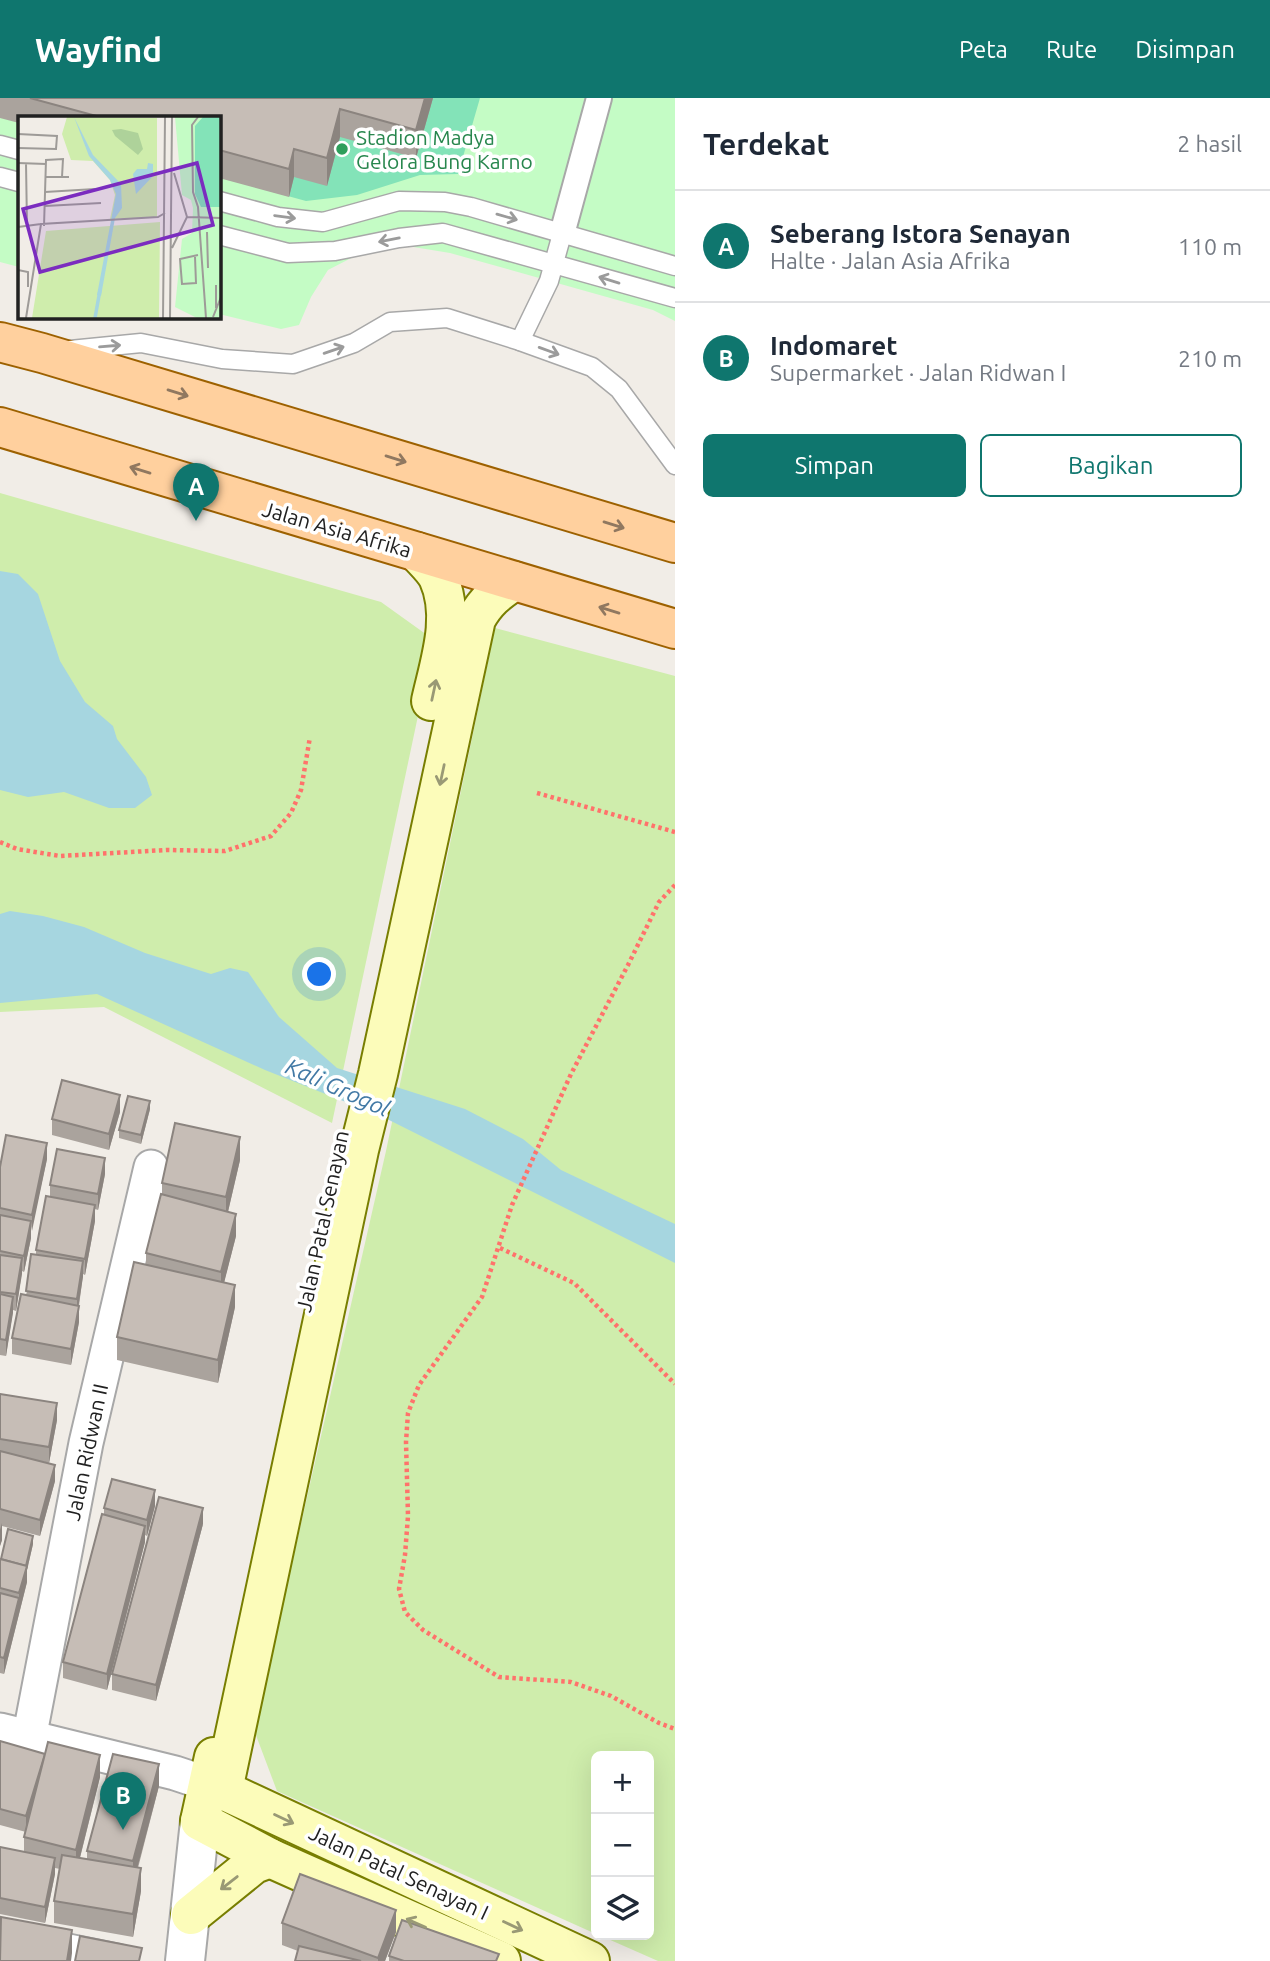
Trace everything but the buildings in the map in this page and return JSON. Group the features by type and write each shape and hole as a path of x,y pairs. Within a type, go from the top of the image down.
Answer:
{"main road":[{"path":"0,342 675,543"},
{"name":"Jalan Asia Afrika","path":"0,427 675,629"},
{"name":"Jalan Patal Senayan","path":"367,1072 445,632 443,592 437,575 417,552"},
{"name":"Jalan Patal Senayan","path":"215,1787 349,1147 476,619 484,604 495,593 514,581"},
{"name":"Jalan Patal Senayan I","path":"215,1787 590,1961"},
{"name":"Jalan Patal Senayan I","path":"203,1835 270,1858 501,1961"},
{"path":"191,1915 254,1864 270,1858"}],"street":[{"path":"562,233 599,98"},
{"name":"Jalan Ridwan II","path":"15,1735 151,1167"},
{"path":"15,1735 175,1773 215,1787"},
{"name":"Jalan Patal Senayan","path":"185,1961 203,1835 215,1787"},
{"path":"0,1937 117,1961"}],"lane":[{"path":"0,145 18,150"},
{"path":"0,177 18,182"},
{"path":"220,201 278,217 323,222 399,201 445,202 471,207 675,266"},
{"path":"220,234 288,253 335,251 399,238 443,233 675,298"},
{"path":"520,341 549,281 562,233"},
{"path":"42,353 141,343 222,359 293,364 354,343 390,322 447,318 592,367 619,389 675,465"}],"path":[{"path":"0,842 17,849 60,856 166,850 225,851 260,840 271,836 290,813 301,790 310,737"},
{"path":"537,793 675,832"},
{"path":"675,885 659,902 571,1074 512,1205 482,1297 419,1385 408,1413 408,1516 400,1589 405,1612 423,1630 499,1676 571,1682 611,1696 675,1729"},
{"path":"500,1248 574,1283 675,1384"}],"green space":[{"path":"0,98 675,98 675,321 653,310 450,253 395,244 357,255 328,270 311,297 299,325 281,329 220,314 220,116 18,116 18,267 0,262"},
{"name":"Stadion Madya Gelora Bung Karno","path":"0,98 480,98 458,174 420,175 357,195 306,201 220,177 220,116 18,116"},
{"path":"0,493 381,602 434,640 332,1123 104,1007 0,1012"},
{"path":"495,628 675,676 675,1961 658,1961 610,1940 654,1940 654,1751 591,1751 591,1932 277,1791 254,1730 386,1151"}],"water":[{"path":"0,571 18,574 38,594 60,661 85,702 113,726 117,739 146,777 152,795 135,808 109,808 64,792 28,797 0,790"},
{"name":"Kali Grogol","path":"10,911 84,927 145,953 211,974 230,968 248,972 279,1017 337,1068 465,1109 523,1139 561,1170 675,1224 675,1263 381,1116 265,1070 97,994 0,1003 0,914"}],"place":[{"name":"Stadion Madya Gelora Bung Karno","path":"342,149"},
{"name":"Seberang Istora Senayan","path":"196,521"},
{"name":"Indomaret","path":"123,1830"}]}
